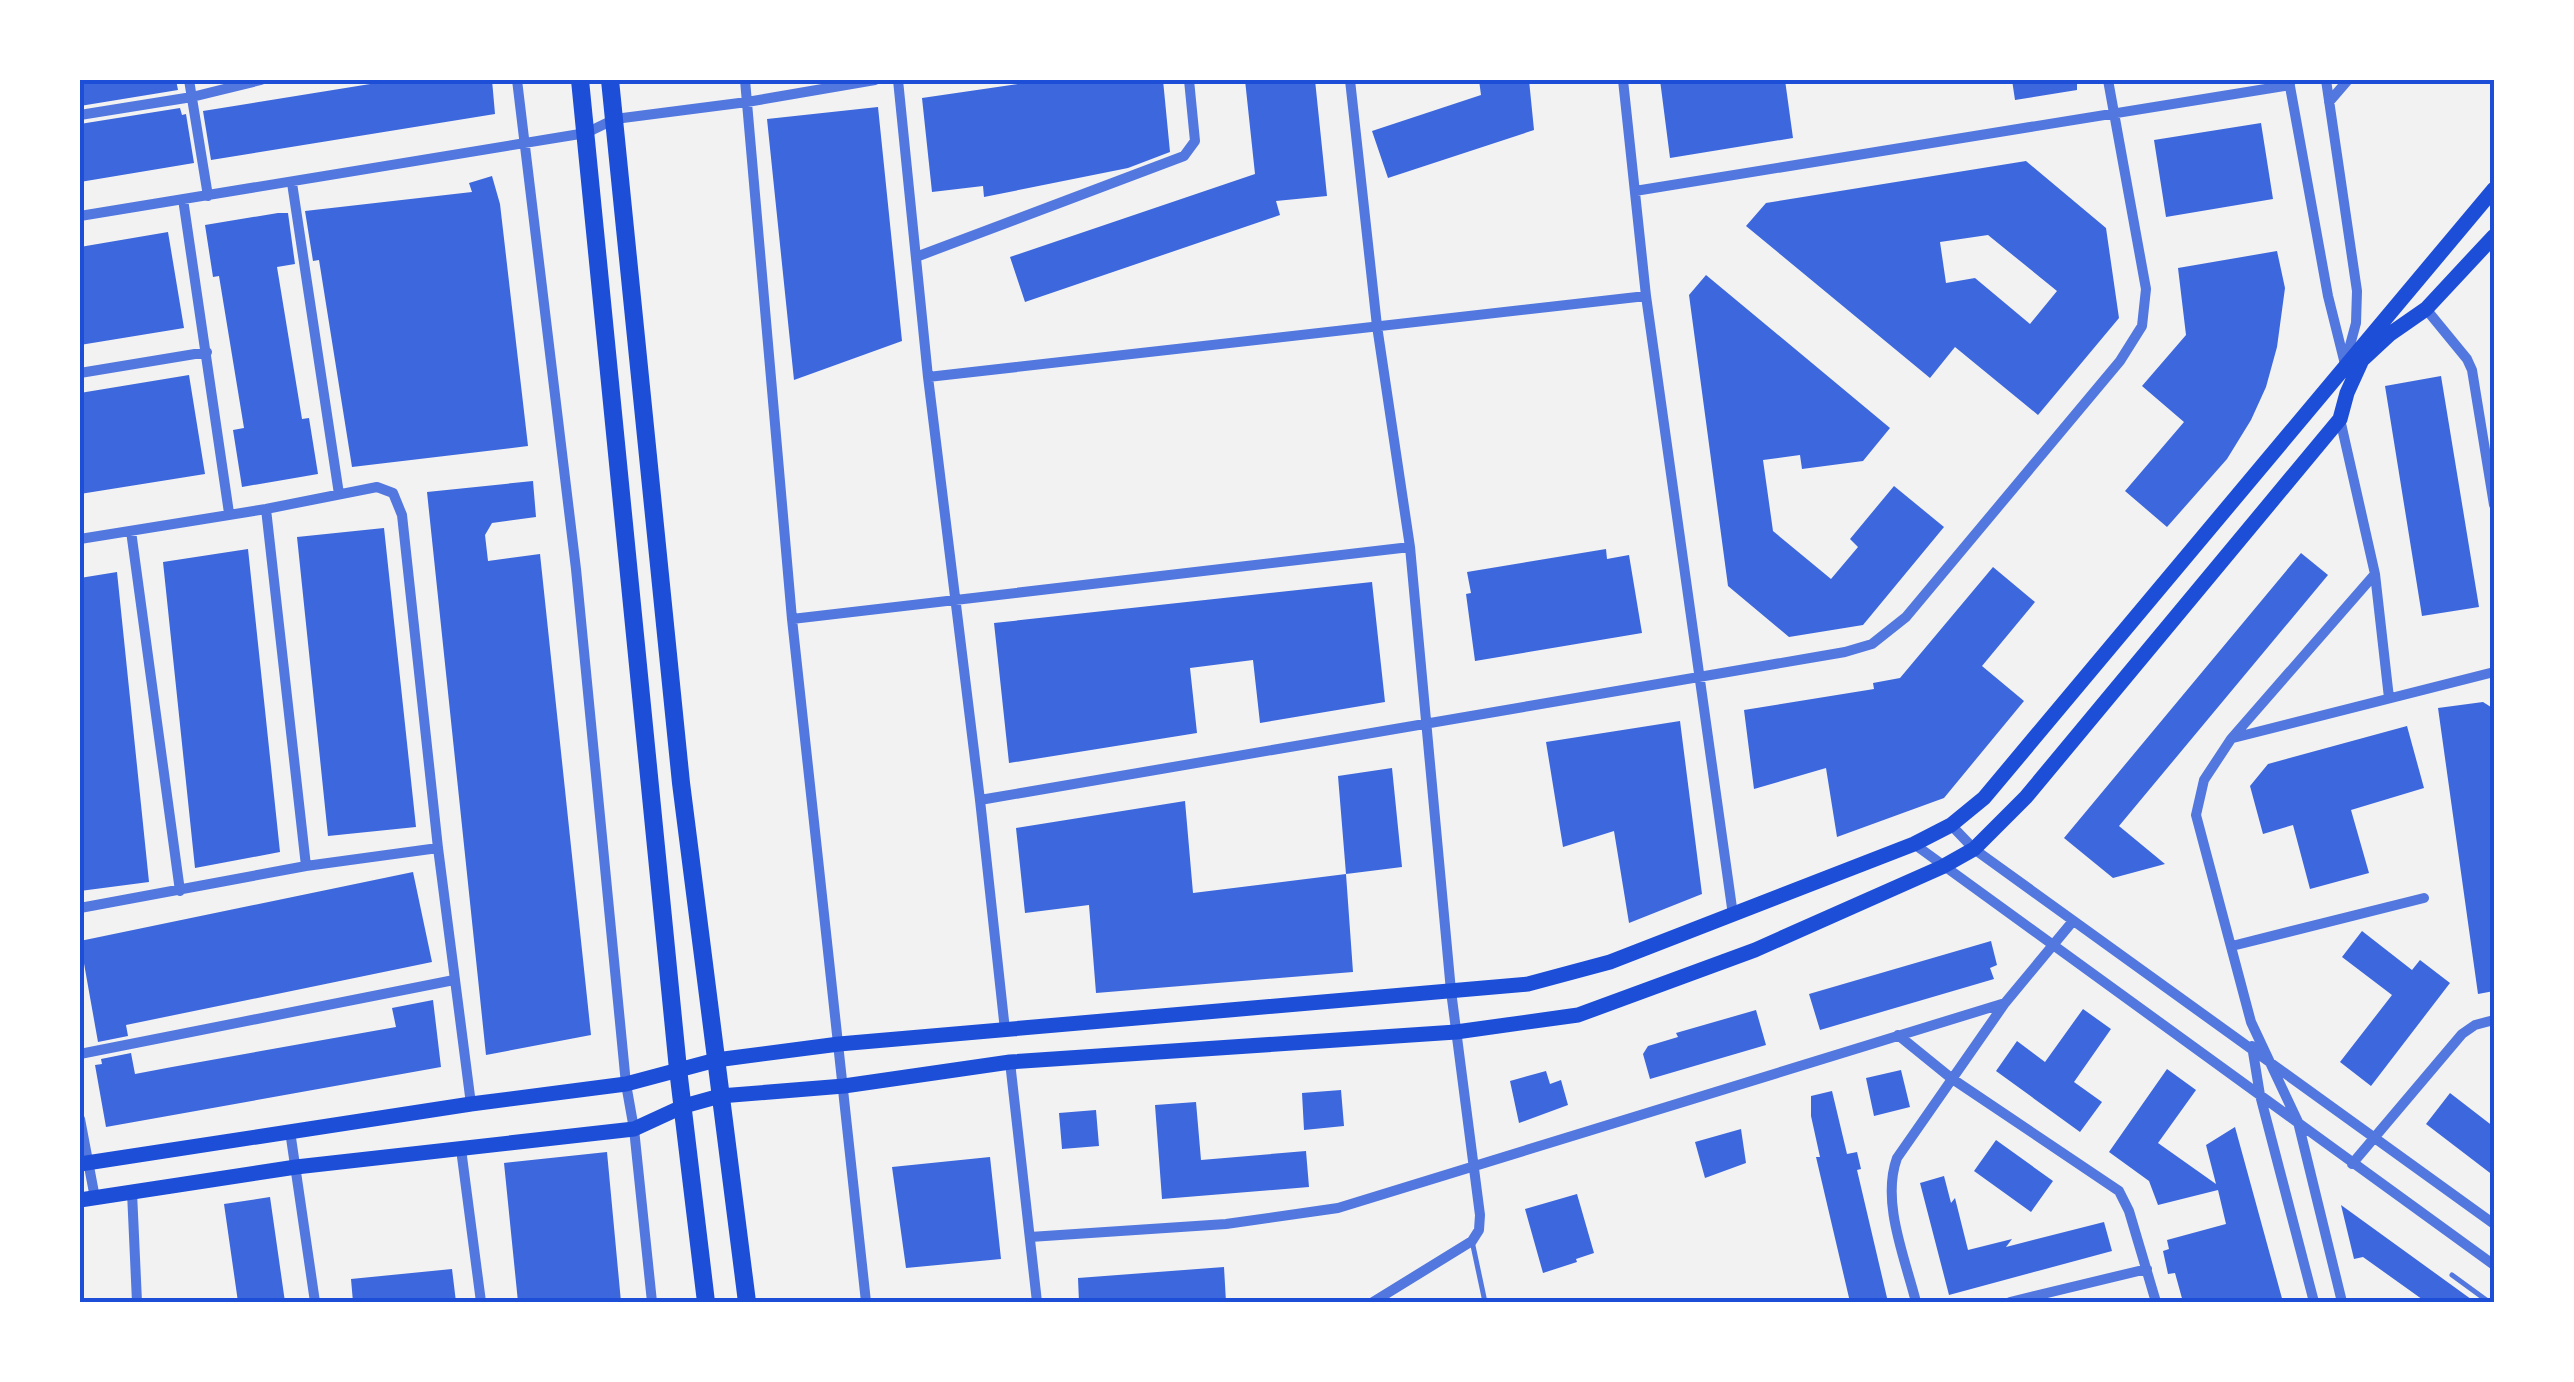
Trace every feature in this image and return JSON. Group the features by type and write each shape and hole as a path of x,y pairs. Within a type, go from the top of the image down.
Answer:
{"highway":[{"path":"580,80 678,1069 706,1302"},
{"path":"610,80 682,783 747,1302"}],"main road":[{"path":"83,1164 626,1084 716,1060 839,1044 1528,984 1570,975 1914,844 1951,825 1984,798 2494,189"},
{"path":"87,1199 296,1167 634,1129 684,1106 720,1096 844,1086 1010,1062 1456,1032 1578,1015 1755,950 1974,849 2026,798 2340,418 2362,360 2426,309 2494,236"}],"street":[{"path":"190,80 208,196"},
{"path":"80,116 192,97 261,80"},
{"path":"516,80 576,570 626,1084 652,1302"},
{"path":"744,80 792,619 866,1302"},
{"path":"80,216 586,134 615,118 747,102 875,80"},
{"path":"898,80 928,377 1005,1030"},
{"path":"916,257 1184,156 1193,147 1195,134 1189,80"},
{"path":"1350,80 1378,326 1410,547 1451,992 1475,1168 1479,1230 1472,1241 1373,1302"},
{"path":"1623,80 1646,296 1734,915"},
{"path":"980,800 1701,678 1845,652 1882,638 1906,616 2120,361 2142,326 2146,289 2108,80"},
{"path":"2326,80 2357,291 2356,322 2344,364 2340,418 2375,574 2389,698"},
{"path":"2329,102 2348,80"},
{"path":"1635,191 2290,83 2344,364"},
{"path":"292,183 339,494"},
{"path":"183,199 229,514"},
{"path":"928,377 1646,296"},
{"path":"2426,309 2468,359 2489,438 2494,505"},
{"path":"80,373 208,352"},
{"path":"80,539 376,487 394,494 399,503 471,1104"},
{"path":"266,509 306,866"},
{"path":"131,531 180,891"},
{"path":"792,619 1410,547"},
{"path":"2342,1302 2298,1122 2252,1022 2196,815 2204,780 2232,739 2375,574"},
{"path":"2232,739 2494,672"},
{"path":"1951,825 1974,849 2494,1224"},
{"path":"1914,844 2494,1264"},
{"path":"80,908 306,866 438,848"},
{"path":"2232,946 2424,898"},
{"path":"1916,1302 1891,1194 1891,1174 1908,1138 2005,1003 2073,920"},
{"path":"80,1054 454,980"},
{"path":"1030,1237 1287,1218 1338,1208 2005,1003"},
{"path":"2352,1164 2462,1034 2474,1025 2494,1020"},
{"path":"2252,1022 2260,1095 2314,1302"},
{"path":"1898,1036 1951,1078 2113,1185 2129,1211 2156,1302"},
{"path":"1010,1062 1038,1302"},
{"path":"80,1119 87,1199"},
{"path":"290,1131 315,1302"},
{"path":"461,1149 481,1302"},
{"path":"132,1192 137,1302"},
{"path":"2010,1302 2147,1269"}],"lane":[{"path":"2474,259 2494,253"},
{"path":"1472,1241 1486,1302"},
{"path":"2452,1274 2490,1302"}],"building":[{"path":"80,80 176,80 178,90 80,106"},
{"path":"395,80 492,80 495,114 211,160 203,111"},
{"path":"1046,80 1163,80 1170,152 1128,168 984,197 983,186 932,192 922,98"},
{"path":"1245,80 1315,80 1327,196 1276,201 1280,215 1025,302 1010,257 1255,174"},
{"path":"1479,80 1529,80 1534,130 1388,178 1372,131 1481,95"},
{"path":"1660,80 1785,80 1793,138 1670,158"},
{"path":"2012,80 2077,80 2077,90 2015,100"},
{"path":"878,107 902,341 794,380 767,119"},
{"path":"180,108 182,115 186,114 194,163 80,182 80,124"},
{"path":"2261,123 2273,199 2166,217 2154,140"},
{"path":"2026,161 2106,228 2119,318 2038,415 1955,347 1930,378 1746,226 1766,203","holes":["1988,235 2057,291 2030,324 1975,278 1946,283 1940,242"]},
{"path":"492,176 500,204 528,446 352,467 319,260 313,261 305,211 472,192 469,183"},
{"path":"288,213 295,264 277,267 302,419 309,418 318,474 242,487 233,430 244,428 219,276 213,277 205,225"},
{"path":"168,232 184,328 80,345 80,247"},
{"path":"2277,251 2285,288 2277,347 2266,387 2227,459 2167,527 2125,491 2184,422 2142,386 2186,335 2178,268"},
{"path":"1706,275 1890,428 1863,461 1802,469 1800,455 1763,460 1773,531 1831,579 1858,547 1850,539 1894,486 1944,527 1863,625 1789,637 1728,586 1689,295"},
{"path":"189,375 205,474 80,494 80,393"},
{"path":"2441,376 2479,607 2422,616 2385,386"},
{"path":"533,481 536,517 492,523 485,535 488,561 540,554 591,1035 486,1055 427,492"},
{"path":"384,528 416,827 328,836 297,537"},
{"path":"248,549 280,852 195,868 163,562"},
{"path":"1606,549 1607,559 1629,555 1642,633 1475,661 1467,572"},
{"path":"2301,553 2328,575 2119,826 2165,864 2113,878 2064,838"},
{"path":"1993,567 2035,602 1982,666 2024,701 1944,798 1837,837 1826,768 1754,789 1744,710 1874,689 1873,683 1900,678"},
{"path":"117,572 149,882 80,891 80,578"},
{"path":"1372,582 1385,702 1260,723 1253,660 1190,668 1197,733 1009,763 994,623"},
{"path":"2483,702 2494,709 2494,991 2478,994 2438,708"},
{"path":"1680,721 1702,894 1629,923 1614,831 1563,847 1546,742"},
{"path":"2407,726 2424,788 2351,810 2369,873 2310,889 2293,825 2263,834 2250,786 2268,764"},
{"path":"1392,768 1402,867 1346,874 1338,776"},
{"path":"1185,801 1193,893 1346,874 1353,972 1096,993 1089,905 1025,913 1016,828"},
{"path":"413,872 432,962 126,1025 128,1036 98,1042 80,941"},
{"path":"2362,931 2412,970 2420,960 2450,983 2371,1086 2340,1062 2392,995 2342,957"},
{"path":"1991,941 1997,965 1990,968 1994,979 1820,1030 1809,994"},
{"path":"433,1000 441,1067 106,1127 95,1065 102,1064 101,1059 131,1053 135,1074 396,1027 392,1008"},
{"path":"2083,1009 2111,1029 2074,1082 2102,1102 2080,1132 1996,1071 2017,1041 2045,1062"},
{"path":"1756,1010 1766,1045 1650,1079 1643,1054 1648,1046 1678,1037 1676,1033"},
{"path":"2167,1069 2196,1090 2158,1143 2216,1184 2206,1145 2235,1127 2283,1302 2183,1302 2175,1273 2168,1274 2163,1251 2169,1249 2167,1240 2226,1224 2218,1190 2158,1205 2149,1181 2109,1152"},
{"path":"1901,1070 1910,1107 1874,1116 1866,1078"},
{"path":"1546,1071 1550,1084 1561,1080 1568,1105 1519,1123 1510,1081"},
{"path":"1341,1090 1344,1126 1304,1130 1302,1093"},
{"path":"1832,1091 1847,1154 1857,1152 1861,1169 1857,1170 1888,1302 1850,1302 1816,1157 1820,1157 1811,1116 1811,1096"},
{"path":"2450,1093 2494,1127 2494,1176 2426,1124"},
{"path":"1196,1102 1201,1160 1306,1151 1309,1187 1162,1199 1155,1105"},
{"path":"1096,1110 1099,1146 1062,1149 1059,1113"},
{"path":"1741,1129 1746,1163 1705,1178 1695,1142"},
{"path":"1996,1140 2053,1181 2031,1212 1974,1171"},
{"path":"607,1152 621,1302 518,1302 504,1163"},
{"path":"990,1157 1001,1259 906,1268 892,1167"},
{"path":"1944,1176 1951,1203 1955,1198 1968,1250 2012,1239 2006,1247 2104,1222 2112,1251 1949,1295 1920,1183"},
{"path":"1577,1194 1594,1253 1543,1273 1525,1209"},
{"path":"270,1197 285,1302 238,1302 224,1204"},
{"path":"2341,1205 2475,1302 2426,1302 2363,1257 2354,1259"},
{"path":"1224,1267 1226,1302 1079,1302 1078,1278"},
{"path":"452,1269 456,1302 353,1302 351,1279"}]}
